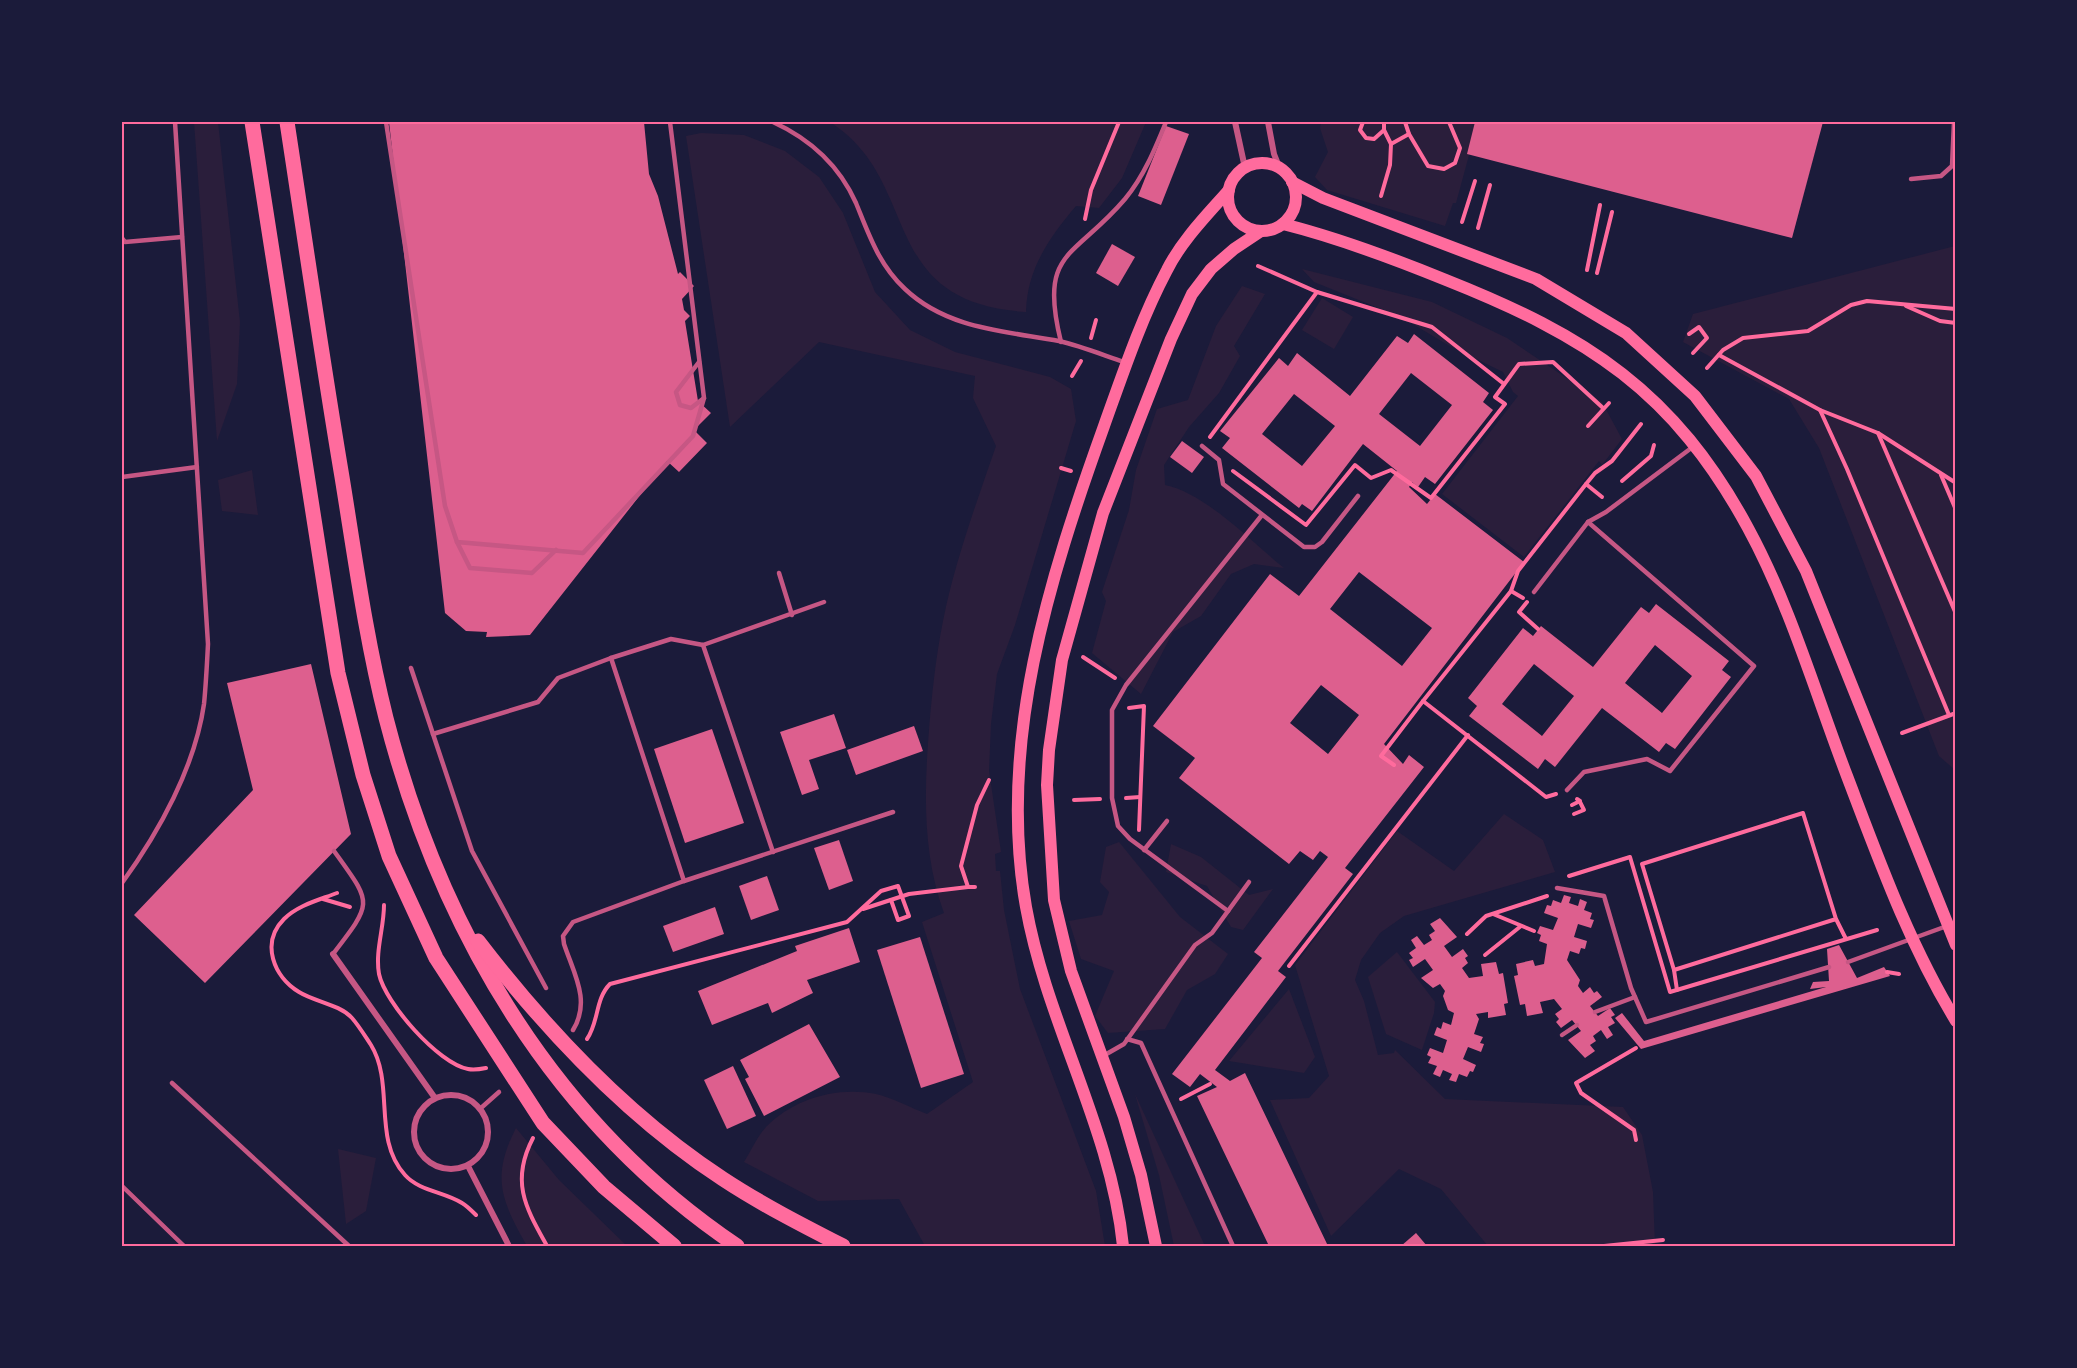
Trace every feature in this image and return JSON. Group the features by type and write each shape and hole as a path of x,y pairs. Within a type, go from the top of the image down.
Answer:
{"main road":[{"path":"252,122 326,604 350,727 376,819 405,895 436,958 543,1123 604,1187 674,1246"},
{"path":"287,122 358,578 386,717 413,808 474,948 518,1024 563,1089 645,1176 737,1246"},
{"path":"1123,1246 1113,1184 1097,1126 1062,1037 1038,959 1026,906 1017,790 1019,744 1034,657 1080,495 1127,362 1167,269 1193,231 1245,168 1257,164 1269,164 1280,169 1292,182 1323,198 1536,279 1626,333 1695,396 1756,476 1806,571 1956,945"},
{"path":"1283,224 1294,208 1296,200 1292,182"},
{"path":"1229,190 1229,206 1237,220 1251,229 1261,231"},
{"path":"1156,1246 1141,1175 1124,1117 1071,971 1054,900 1047,785 1060,673 1103,513 1171,339 1192,294 1210,269 1234,249 1261,231 1283,224 1384,254 1491,298 1554,328 1582,344 1635,384 1657,403 1695,445 1734,504 1764,561 1886,879 1912,939 1956,1021"},
{"path":"457,912 480,944 558,1035 608,1087 706,1167 810,1230 843,1246"}],"street":[{"path":"1235,122 1245,168"},
{"path":"1268,122 1272,146 1280,169"},
{"path":"333,954 435,1098"},
{"path":"451,1094 467,1098 481,1108 487,1120 489,1133 486,1146 468,1166 456,1170 442,1169 430,1164 421,1155 415,1143 413,1130 416,1117 424,1106 435,1098 451,1094"},
{"path":"468,1166 509,1246"}],"lane":[{"path":"122,883 150,844 184,775 204,705 208,644 175,122"},
{"path":"386,122 445,506 457,542 470,568 511,572 532,573 556,550"},
{"path":"457,542 583,552 693,436 704,398 670,122"},
{"path":"773,122 807,141 835,168 855,201 881,262 906,290 942,315 989,329 1061,342 1127,362"},
{"path":"1061,342 1052,301 1055,276 1064,258 1108,218 1140,178 1166,122"},
{"path":"1911,179 1941,177 1952,166 1954,122"},
{"path":"122,238 125,242 182,237"},
{"path":"699,362 676,392 680,405 691,408 704,398"},
{"path":"1534,592 1588,522 1606,512 1695,445"},
{"path":"1202,446 1219,460 1223,484 1304,546 1315,547 1322,542 1358,496"},
{"path":"122,477 196,467"},
{"path":"1228,911 1138,846 1118,826 1112,798 1112,710 1126,685 1262,515"},
{"path":"1567,790 1584,772 1647,759 1670,771 1754,666 1588,522"},
{"path":"779,573 792,615"},
{"path":"433,734 538,702 558,678 611,658 671,639 703,645 824,603"},
{"path":"703,645 773,852"},
{"path":"611,658 684,881"},
{"path":"411,668 472,851 546,988"},
{"path":"573,1030 582,1008 581,995 563,936 567,928 580,918 893,812"},
{"path":"1144,850 1167,821"},
{"path":"333,954 358,921 364,904 362,889 334,851"},
{"path":"1101,1057 1121,1047 1195,945 1212,933 1249,882"},
{"path":"1557,888 1604,896 1635,997 1646,1022 1829,967"},
{"path":"1848,962 1947,926"},
{"path":"1595,1012 1635,997"},
{"path":"1562,1035 1577,1025"},
{"path":"1127,1039 1141,1042 1233,1246"},
{"path":"172,1083 349,1246"},
{"path":"481,1108 499,1092"},
{"path":"122,1186 184,1246"}],"path":[{"path":"1087,236 1083,227 1091,190 1119,122"},
{"path":"1363,122 1360,130 1366,138 1374,139 1384,130"},
{"path":"1381,196 1390,165 1391,144 1384,130 1384,122"},
{"path":"1405,122 1424,163 1432,168 1444,169 1455,163 1460,152 1459,140 1449,122"},
{"path":"1391,144 1409,134"},
{"path":"1462,222 1475,181"},
{"path":"1478,228 1490,185"},
{"path":"1587,270 1600,205"},
{"path":"1597,273 1612,212"},
{"path":"1258,266 1317,292 1432,327 1504,384"},
{"path":"1202,446 1317,292"},
{"path":"1707,368 1719,355 1743,338 1808,331 1851,305 1867,301 1904,306 1940,321 1956,323"},
{"path":"1904,306 1911,303 1956,309"},
{"path":"1689,334 1699,327 1707,338 1693,353"},
{"path":"1719,355 1820,410 1878,433 1956,483"},
{"path":"1470,449 1505,404 1495,397 1519,364 1553,362 1603,408"},
{"path":"1588,426 1609,403"},
{"path":"1820,410 1847,469 1949,715"},
{"path":"1394,765 1381,756 1511,591 1518,571 1586,484 1595,473 1612,461 1641,424"},
{"path":"1878,433 1956,614"},
{"path":"1618,484 1651,456 1654,445"},
{"path":"1941,474 1956,510"},
{"path":"1586,484 1601,498 1609,491"},
{"path":"1528,601 1519,612 1538,629"},
{"path":"1083,657 1126,685"},
{"path":"1423,701 1546,797 1567,790 1580,801 1584,810 1574,814"},
{"path":"1112,710 1144,706 1138,846"},
{"path":"1902,734 1956,713"},
{"path":"1289,966 1468,735"},
{"path":"968,887 961,866 976,805 989,780"},
{"path":"1572,805 1580,801"},
{"path":"1632,866 1803,813 1836,919 1846,939"},
{"path":"1467,934 1492,914 1555,893 1558,879 1630,857 1670,992 1876,930"},
{"path":"1641,864 1674,970 1677,990"},
{"path":"583,1045 594,1029 602,992 610,984 847,922 881,891 898,886 909,916 898,920 891,900"},
{"path":"860,910 909,894 975,887"},
{"path":"337,892 300,907 282,920 273,939 271,960 281,978 300,993 351,1017 372,1047 384,1089 384,1119 391,1155 406,1177 462,1202 481,1220"},
{"path":"1492,914 1534,931"},
{"path":"1674,970 1836,919"},
{"path":"1485,955 1521,926"},
{"path":"1887,972 1899,974"},
{"path":"1636,1048 1576,1083 1581,1093 1634,1130 1636,1140"},
{"path":"1169,1106 1210,1084"},
{"path":"538,1129 527,1150 522,1197 547,1246"},
{"path":"1604,1246 1664,1240"}],"shaded area":[{"path":"194,122 218,122 240,322 237,384 217,441"},
{"path":"830,122 1146,122 1122,178 1099,208 1076,206 1049,242 1030,282 1026,312 978,303 944,287 922,263 906,236 879,176 859,147"},
{"path":"1321,122 1478,122 1456,203 1453,203 1445,226 1327,190 1315,177 1328,152 1320,128"},
{"path":"701,133 744,135 785,151 819,177 843,213 875,292 910,330 955,352 1050,377 1071,389 1076,421 1015,625 997,674 991,724 989,771 1001,852 995,854 996,871 1000,871 1004,910 1020,989 1096,1191 1105,1246 925,1246 899,1199 818,1201 744,1162 763,1131 777,1117 802,1102 816,1097 846,1092 876,1094 927,1114 973,1082 922,922 944,913 932,871 929,850 926,808 927,765 934,682 943,621 960,555 996,446 973,398 975,376 819,342 730,427 686,136"},
{"path":"1955,246 1955,770 1939,756 1819,448 1789,399 1683,342 1693,314"},
{"path":"1302,269 1432,302 1507,338 1602,402 1622,439 1602,465 1599,461 1524,557 1442,494 1518,396 1513,392 1503,372 1448,345 1401,317 1314,282"},
{"path":"1242,286 1265,294 1234,346 1240,356 1219,393 1189,427 1164,465 1165,485 1180,490 1212,508 1284,568 1254,564 1231,574 1201,616 1173,632 1141,694 1092,653 1106,601 1102,592 1129,510 1136,470 1157,409 1188,400 1216,326"},
{"path":"1322,298 1353,317 1334,349 1302,330"},
{"path":"252,470 258,515 222,511 218,480"},
{"path":"1504,814 1543,840 1555,872 1404,916 1380,933 1361,960 1355,980 1364,1001 1378,1055 1394,1053 1395,1050 1445,1099 1623,1107 1642,1135 1653,1192 1655,1246 1488,1246 1441,1189 1399,1169 1331,1236 1270,1100 1309,1098 1329,1076 1295,965 1397,831 1454,871"},
{"path":"1119,842 1180,917 1228,954 1215,974 1187,990 1165,1029 1108,1033 1095,1016 1114,971 1081,959 1069,921 1102,915 1109,892 1100,882 1106,847"},
{"path":"1171,844 1201,857 1249,895 1273,889 1243,930 1231,927 1207,886 1166,872"},
{"path":"1397,952 1435,1002 1434,1013 1422,1050 1386,1034 1368,977"},
{"path":"1289,989 1315,1057 1304,1073 1229,1061"},
{"path":"1135,1094 1205,1246 1174,1246 1159,1175"},
{"path":"516,1128 559,1180 627,1246 527,1246 511,1215 502,1188 504,1161"},
{"path":"338,1149 376,1158 366,1211 346,1224"}],"building":[{"path":"389,122 644,122 649,174 658,196 678,274 680,272 694,286 682,299 684,310 690,316 685,321 698,401 711,413 694,430 707,443 679,472 667,461 530,635 486,637 487,632 466,631 445,613"},
{"path":"1475,122 1823,122 1792,238 1467,154"},
{"path":"1166,126 1189,134 1161,205 1138,196"},
{"path":"1112,244 1135,257 1118,286 1096,273"},
{"path":"1414,334 1489,393 1483,402 1493,410 1435,484 1425,477 1418,487 1412,482 1409,487 1427,504 1435,494 1524,562 1384,744 1403,764 1409,755 1424,767 1345,868 1353,874 1278,971 1286,977 1215,1070 1230,1081 1245,1073 1328,1246 1269,1246 1197,1096 1217,1087 1200,1074 1190,1087 1172,1074 1262,958 1254,952 1328,857 1320,851 1313,860 1300,851 1289,864 1179,778 1195,758 1153,726 1270,574 1299,596 1397,471 1363,444 1312,511 1302,504 1299,508 1222,448 1230,438 1220,431 1279,358 1288,366 1297,353 1350,396 1397,336 1408,343","holes":["1411,373 1452,405 1420,446 1379,414","1294,394 1335,426 1302,466 1262,434","1359,572 1432,628 1402,666 1330,609","1321,685 1359,715 1328,754 1290,723"]},
{"path":"1182,441 1204,457 1192,473 1170,457"},
{"path":"1656,604 1729,661 1722,670 1731,677 1675,749 1666,743 1659,752 1602,708 1555,767 1545,759 1538,769 1469,716 1477,706 1468,698 1523,628 1533,636 1541,626 1593,667 1641,607 1649,613","holes":["1655,645 1692,676 1662,713 1625,683","1534,664 1574,696 1542,736 1502,704"]},
{"path":"311,664 351,834 205,983 134,915 253,790 227,683"},
{"path":"834,714 846,748 809,760 819,789 802,795 780,732"},
{"path":"914,726 923,751 856,775 847,750"},
{"path":"712,729 744,823 685,843 654,749"},
{"path":"839,840 853,881 829,890 814,848"},
{"path":"767,876 779,910 751,920 739,886"},
{"path":"1564,895 1571,897 1569,903 1578,906 1580,899 1587,902 1584,910 1592,913 1590,919 1594,920 1591,928 1578,924 1574,937 1587,941 1585,949 1581,948 1579,954 1570,951 1567,960 1580,980 1578,986 1583,993 1590,987 1594,993 1597,991 1602,997 1590,1006 1598,1016 1610,1008 1615,1015 1611,1017 1615,1023 1608,1027 1613,1035 1607,1039 1601,1030 1593,1036 1596,1041 1590,1045 1595,1051 1585,1058 1568,1040 1581,1031 1572,1020 1561,1028 1556,1022 1559,1019 1555,1014 1562,1009 1554,999 1540,1002 1543,1013 1527,1016 1525,1004 1520,1005 1514,976 1518,975 1516,964 1533,960 1535,966 1544,964 1547,944 1539,941 1541,935 1537,933 1540,926 1553,930 1558,918 1544,913 1547,905 1551,906 1553,900 1561,903"},
{"path":"715,907 724,934 673,952 663,926"},
{"path":"1440,918 1457,937 1444,946 1452,957 1463,949 1468,956 1465,958 1468,963 1462,968 1469,978 1483,976 1481,964 1496,962 1499,974 1503,973 1508,1003 1504,1004 1506,1015 1488,1018 1488,1012 1476,1014 1479,1019 1474,1034 1483,1037 1480,1043 1484,1044 1481,1052 1468,1047 1463,1059 1476,1065 1467,1077 1459,1074 1456,1082 1449,1080 1452,1074 1443,1070 1440,1077 1433,1074 1437,1066 1428,1063 1431,1057 1427,1055 1430,1048 1443,1053 1447,1040 1434,1035 1437,1027 1441,1029 1443,1022 1451,1025 1454,1013 1448,1010 1443,996 1445,991 1440,984 1433,988 1421,978 1433,970 1425,959 1413,967 1409,960 1413,958 1409,953 1416,948 1411,940 1417,936 1424,945 1432,940 1429,935 1435,931 1430,924"},
{"path":"849,928 860,962 807,980 813,993 772,1013 768,1003 712,1025 698,991 797,951 795,946"},
{"path":"920,937 964,1074 921,1088 877,950"},
{"path":"1839,945 1857,978 1884,967 1890,976 1641,1049 1615,1018 1622,1013 1644,1041 1826,987 1810,989 1813,982 1829,981 1827,949"},
{"path":"809,1024 840,1077 764,1116 745,1079 749,1077 740,1060"},
{"path":"733,1066 756,1116 727,1129 704,1080"},
{"path":"1416,1233 1427,1246 1401,1246"}]}
